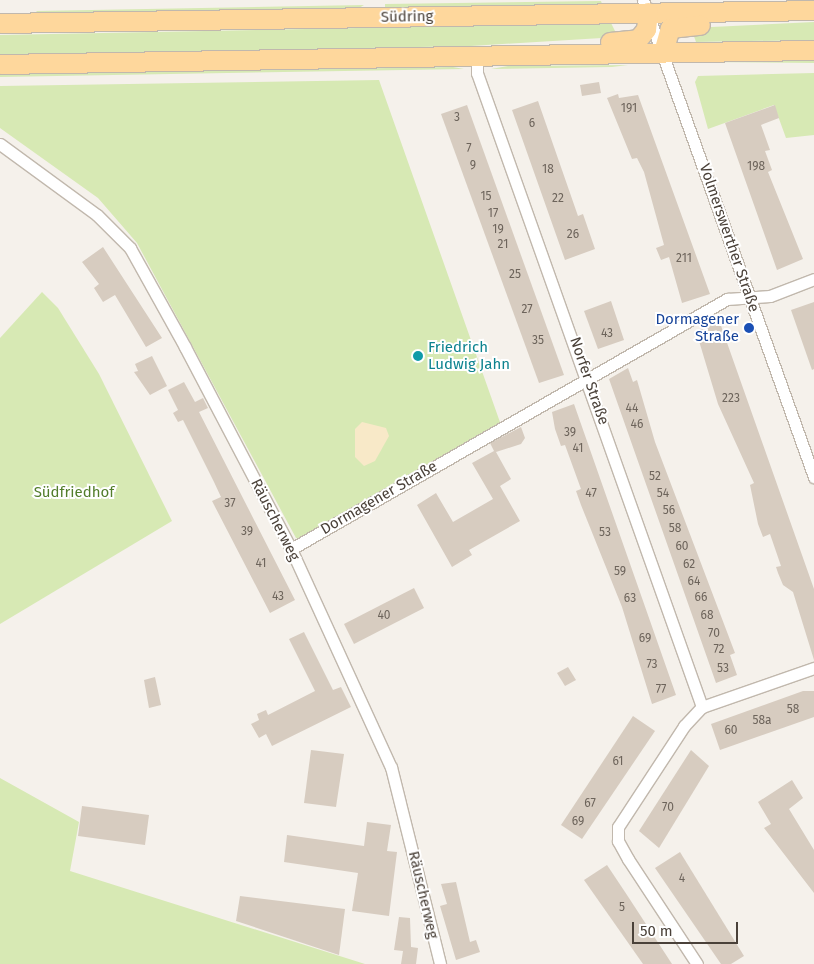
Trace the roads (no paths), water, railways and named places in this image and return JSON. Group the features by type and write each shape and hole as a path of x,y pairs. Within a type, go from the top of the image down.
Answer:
{"main road":[{"name":"Südring","path":"0,23 645,6 737,12 814,10"},
{"path":"586,53 603,43 638,39 646,29 645,6"},
{"path":"664,52 670,28 717,24 737,12"},
{"path":"0,64 814,50"}],"street":[{"name":"Volmerswerther Straße","path":"645,6 664,52 814,477"},
{"name":"Norfer Straße","path":"477,56 477,73 588,377 702,707"},
{"name":"Räuscherweg","path":"0,144 97,215 130,248 291,549 391,767 440,964"},
{"name":"Dormagener Straße","path":"291,549 727,299 770,296 814,279"},
{"path":"696,964 625,854 618,827 684,726 702,707 814,668"}],"place":[{"name":"Dormagener Straße","path":"749,328"},
{"name":"Friedrich Ludwig Jahn","path":"418,356"}],"park label":[{"name":"Südfriedhof","path":"74,493"}]}
